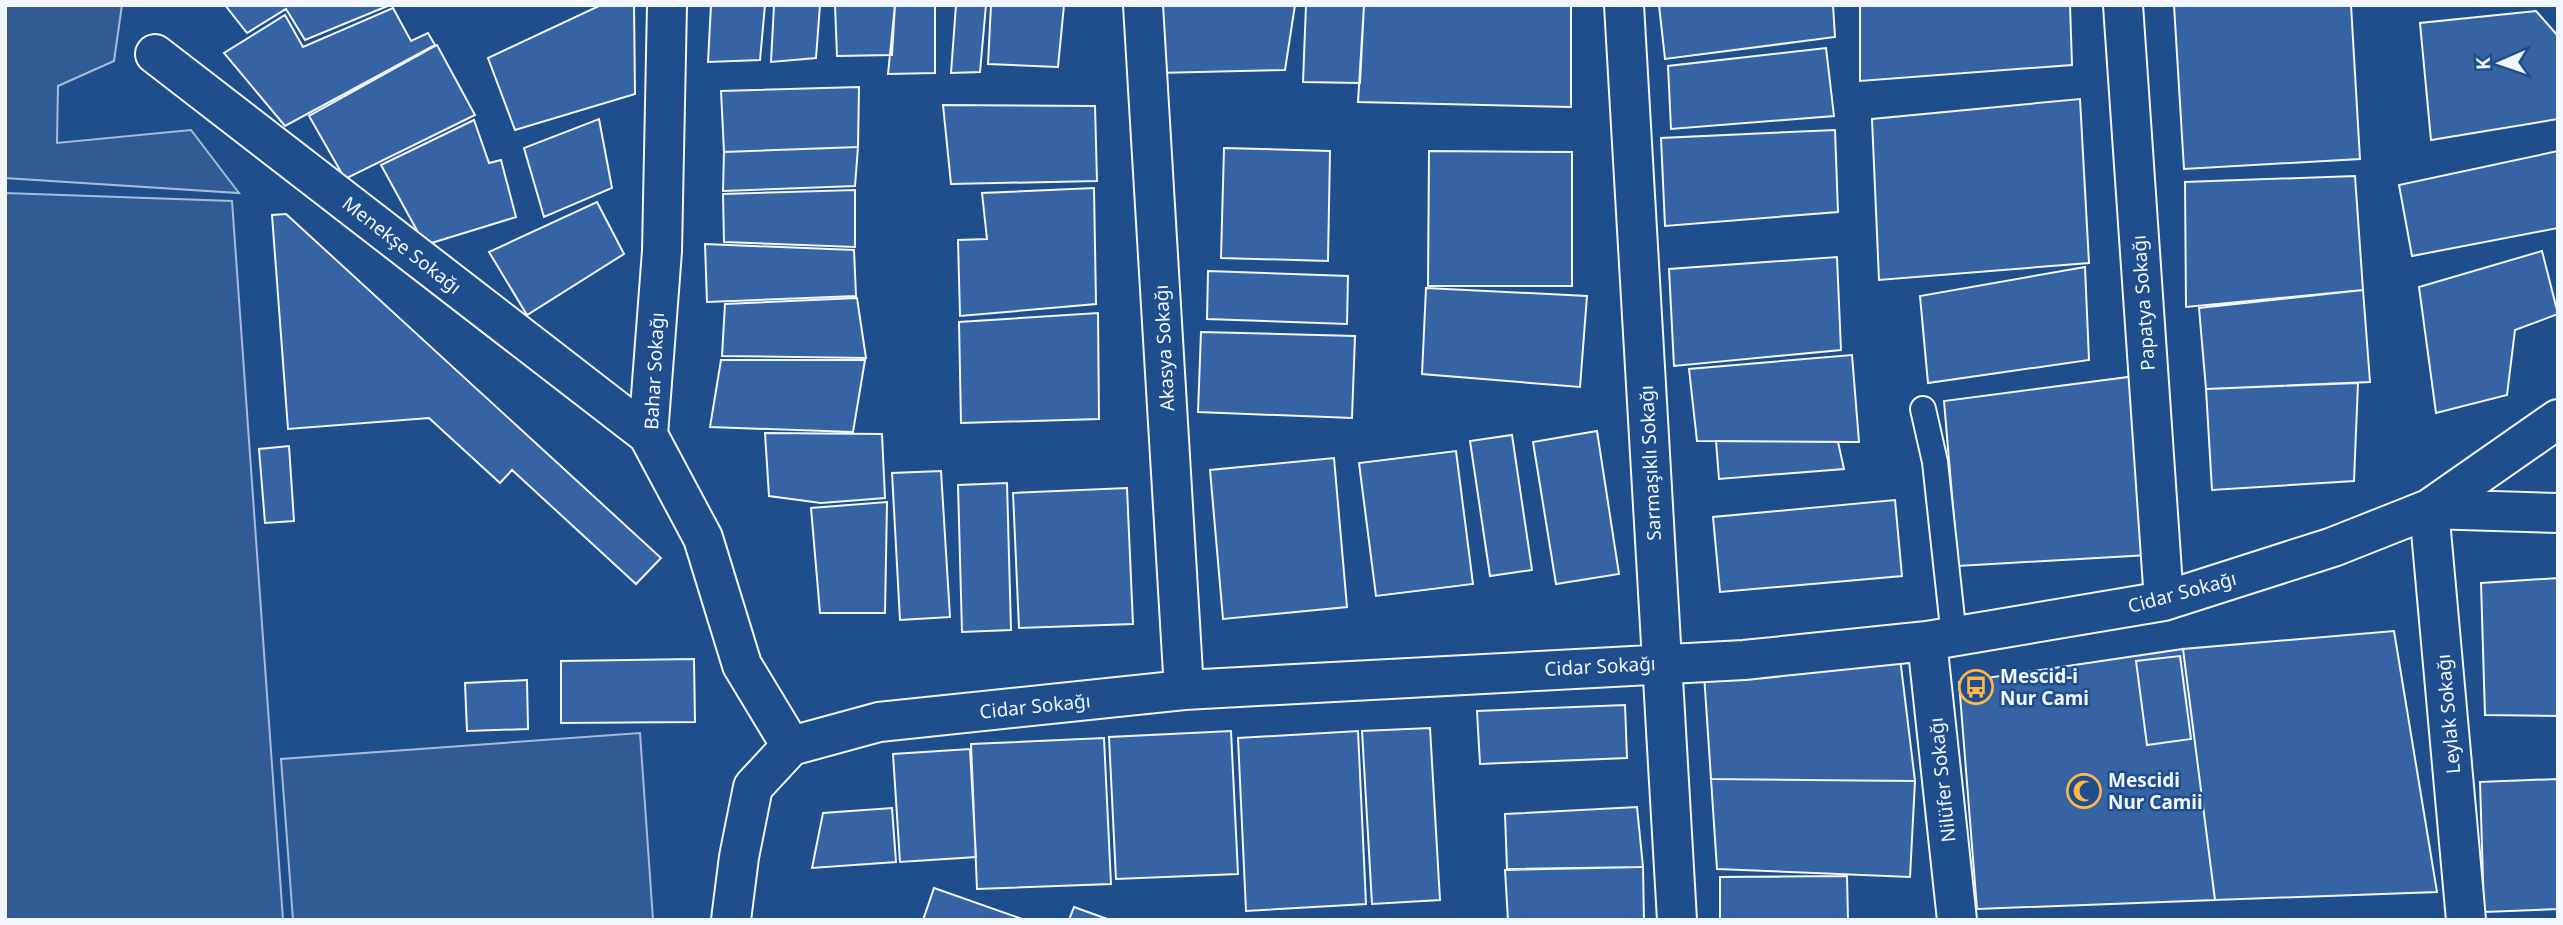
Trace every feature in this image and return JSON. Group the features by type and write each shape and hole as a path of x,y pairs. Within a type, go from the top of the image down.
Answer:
{"street":[{"name":"Bahar Sokağı","path":"667,5 662,251 648,435 703,538 742,665 791,746"},
{"name":"Akasya Sokağı","path":"1143,5 1184,690"},
{"name":"Sarmaşıklı Sokağı","path":"1624,5 1677,920"},
{"name":"Papatya Sokağı","path":"2123,5 2164,601"},
{"name":"Menekşe Sokağı","path":"155,54 648,435"},
{"name":"Cidar Sokağı","path":"791,746 880,722 1184,690 1744,660 1940,639 2164,601 2333,547 2429,509 2558,419"},
{"path":"2429,509 2558,513"},
{"name":"Leylak Sokağı","path":"2429,509 2466,920"},
{"name":"Nilüfer Sokağı","path":"1940,639 1957,920"},
{"path":"731,920 739,857 753,787 791,746"}],"lane":[{"path":"1923,409 1935,463 1940,639"}],"shaded area":[{"path":"5,5 122,5 114,61 58,86 57,143 191,130 239,193 5,178"},
{"path":"5,193 232,201 283,920 5,920"},
{"path":"640,733 653,920 293,920 281,759"}],"building":[{"path":"225,5 390,5 305,40 286,9 247,33"},
{"path":"601,5 634,5 635,94 515,130 488,58"},
{"path":"711,5 765,5 760,60 708,62"},
{"path":"774,5 820,5 816,58 771,62"},
{"path":"835,5 895,5 892,55 837,56"},
{"path":"895,5 935,5 935,73 888,74"},
{"path":"956,5 986,5 980,72 951,73"},
{"path":"991,5 1064,5 1058,67 988,64"},
{"path":"1163,5 1295,5 1285,70 1157,73"},
{"path":"1306,5 1364,5 1360,83 1303,82"},
{"path":"1364,5 1571,5 1571,107 1358,102"},
{"path":"1659,5 1833,5 1835,37 1665,59"},
{"path":"1860,5 2070,5 2072,65 1860,81"},
{"path":"2174,5 2351,5 2360,159 2184,169"},
{"path":"393,8 411,41 428,33 435,45 285,126 224,53 285,15 303,47"},
{"path":"2536,11 2558,36 2558,119 2431,140 2420,23"},
{"path":"437,45 475,115 345,179 309,116"},
{"path":"1826,48 1834,116 1671,129 1668,66"},
{"path":"859,87 858,147 724,152 721,91"},
{"path":"2080,99 2089,263 1879,280 1872,119"},
{"path":"943,105 1095,106 1097,181 951,184"},
{"path":"599,119 612,188 544,217 524,148"},
{"path":"474,120 489,163 501,160 516,217 425,245 381,165"},
{"path":"1835,130 1838,212 1665,226 1661,138"},
{"path":"858,147 855,186 723,191 724,152"},
{"path":"1224,148 1330,151 1328,261 1221,258"},
{"path":"1429,151 1572,152 1572,286 1428,286"},
{"path":"2558,151 2558,228 2412,256 2399,185"},
{"path":"2355,176 2363,290 2186,307 2185,182"},
{"path":"1094,188 1096,304 960,316 958,240 987,239 982,193"},
{"path":"855,190 855,247 724,242 723,194"},
{"path":"597,202 624,254 527,315 489,252"},
{"path":"286,214 661,558 636,584 512,470 500,483 429,418 288,429 272,215"},
{"path":"705,244 854,250 856,296 707,302"},
{"path":"2542,251 2558,314 2515,330 2507,395 2436,413 2419,287"},
{"path":"1837,257 1841,350 1674,366 1669,269"},
{"path":"2085,267 2089,360 1928,383 1920,296"},
{"path":"1208,271 1348,276 1347,324 1207,319"},
{"path":"1426,288 1587,296 1580,387 1422,374"},
{"path":"2363,290 2370,382 2206,389 2199,308"},
{"path":"857,298 866,358 722,356 725,304"},
{"path":"1098,313 1099,419 961,423 959,322"},
{"path":"1201,332 1355,336 1352,418 1198,412"},
{"path":"1852,355 1859,442 1697,441 1689,369"},
{"path":"721,360 865,360 853,432 710,427"},
{"path":"2136,376 2148,555 1958,566 1944,401"},
{"path":"2358,383 2354,481 2212,490 2206,389"},
{"path":"1597,431 1619,574 1556,584 1533,442"},
{"path":"765,433 882,434 885,498 821,503 769,496"},
{"path":"1512,435 1532,570 1490,576 1470,441"},
{"path":"1716,441 1838,442 1844,469 1719,479"},
{"path":"289,446 294,521 265,523 259,449"},
{"path":"1456,451 1473,584 1376,596 1359,463"},
{"path":"1334,458 1347,607 1223,619 1210,470"},
{"path":"941,471 950,617 900,620 892,473"},
{"path":"1007,483 1011,630 962,632 958,485"},
{"path":"1127,488 1133,624 1019,628 1013,493"},
{"path":"1895,500 1902,576 1720,592 1713,517"},
{"path":"887,502 885,613 820,613 811,508"},
{"path":"2558,578 2558,716 2485,715 2481,583"},
{"path":"2394,631 2437,892 2215,900 2183,649"},
{"name":"Mescidi Nur Camii","path":"2183,649 2215,900 1977,909 1959,682"},
{"path":"2180,656 2191,739 2147,745 2136,661"},
{"path":"1900,658 1915,781 1711,779 1704,674"},
{"path":"694,659 695,722 561,723 561,661"},
{"path":"527,680 528,729 467,731 465,683"},
{"path":"1625,705 1627,758 1480,764 1477,711"},
{"path":"1430,728 1440,900 1372,904 1362,731"},
{"path":"1231,731 1238,874 1116,879 1109,737"},
{"path":"1358,731 1366,904 1246,911 1238,738"},
{"path":"1104,738 1111,884 977,889 971,744"},
{"path":"970,749 976,857 900,862 893,754"},
{"path":"1711,779 1915,781 1910,877 1717,869"},
{"path":"2558,779 2558,909 2484,912 2480,782"},
{"path":"1637,807 1643,867 1507,869 1505,814"},
{"path":"892,808 896,862 812,868 823,813"},
{"path":"1643,867 1644,920 1508,920 1505,870"},
{"path":"1847,876 1848,920 1720,920 1720,877"},
{"path":"934,888 1025,920 923,920"},
{"path":"1074,907 1110,920 1069,920"}],"place":[{"name":"Mescid-i Nur Cami","path":"1976,687"},
{"name":"Mescidi Nur Camii","path":"2084,791"}]}
